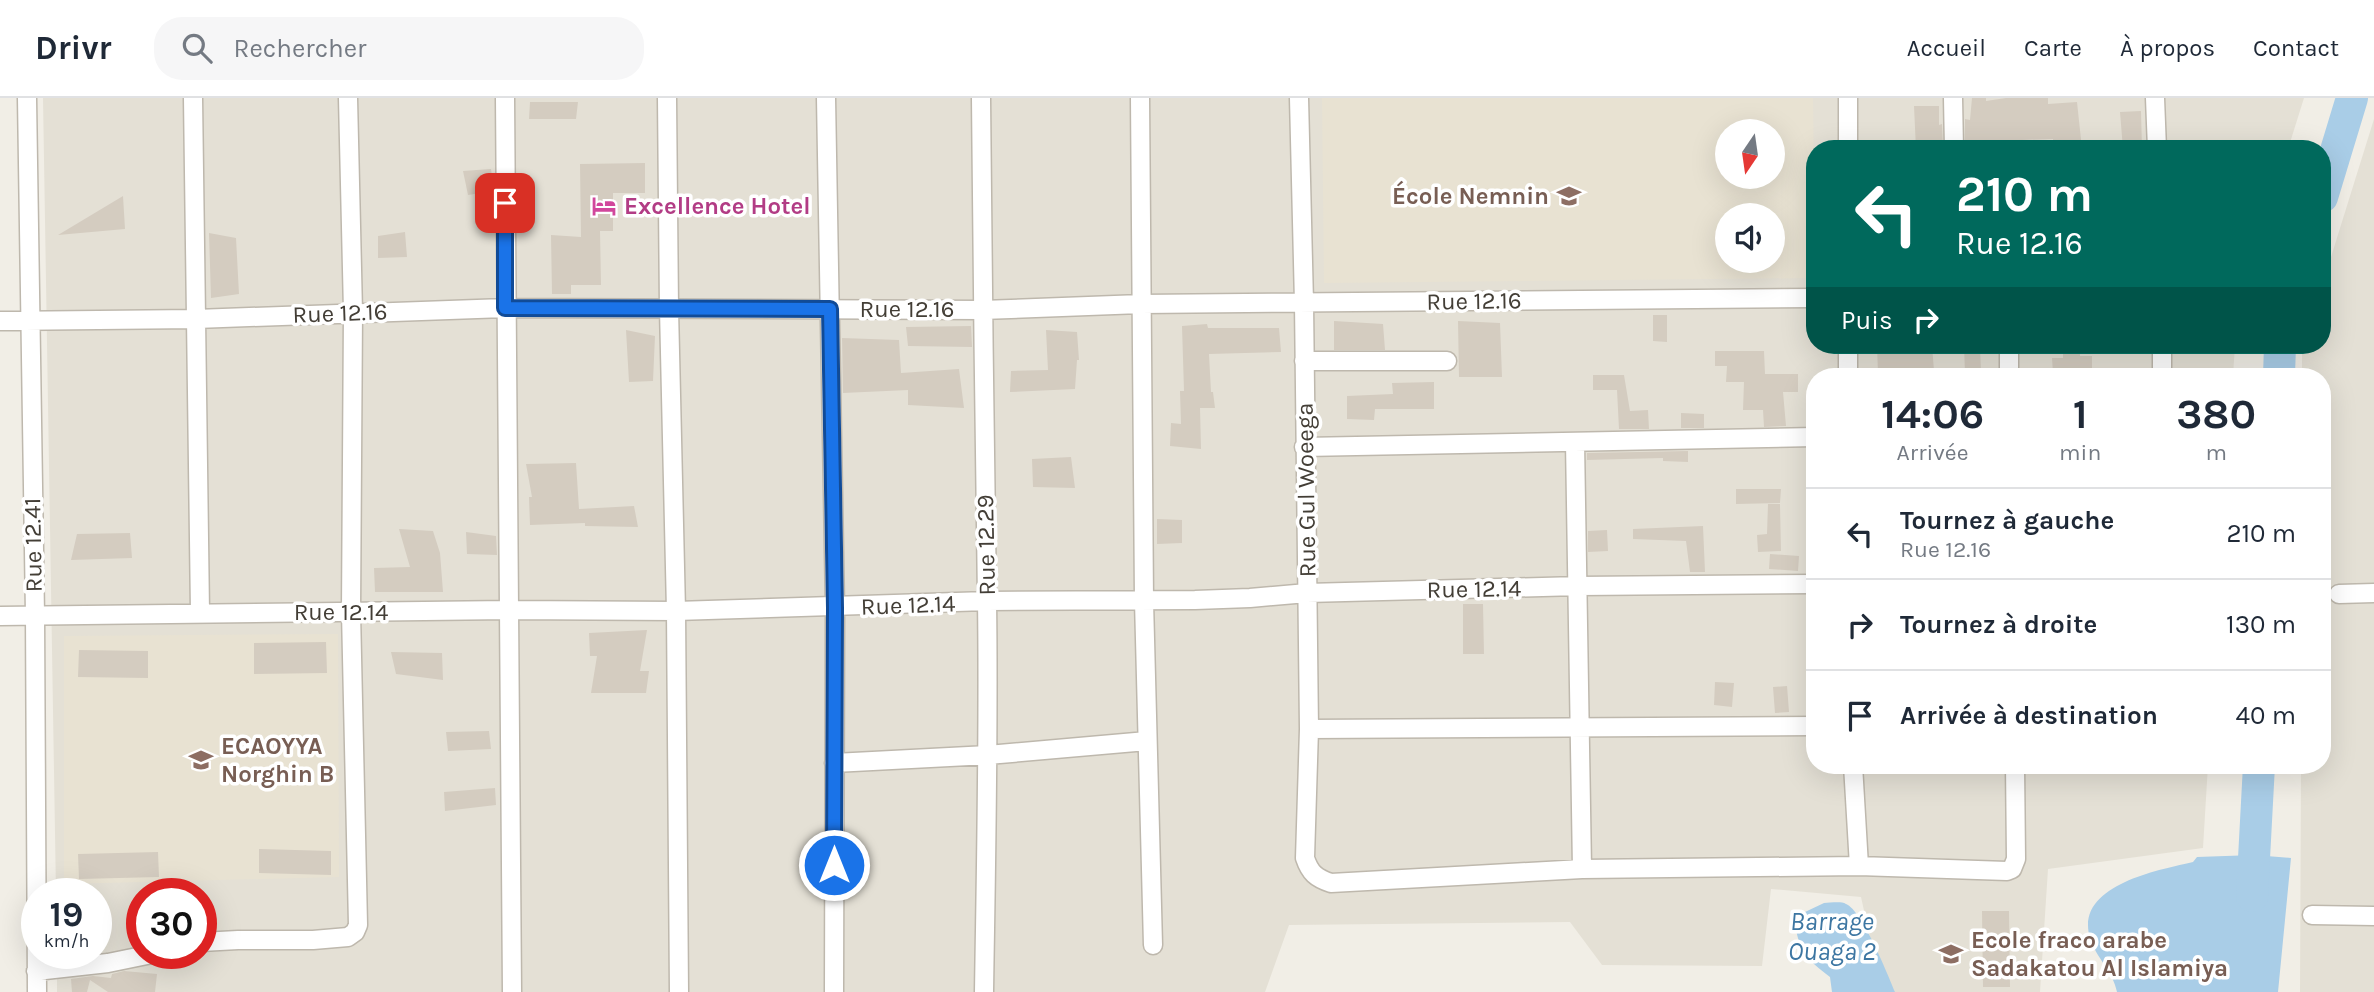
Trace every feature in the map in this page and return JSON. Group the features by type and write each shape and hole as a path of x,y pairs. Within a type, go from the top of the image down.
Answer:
{"street":[{"name":"Rue 12.41","path":"27,98 35,615 37,992"},
{"path":"193,98 200,612"},
{"path":"217,942 313,940 348,937 355,932 357,912 351,612 353,312 348,98"},
{"path":"505,98 512,992"},
{"path":"667,98 668,309 676,611 679,992"},
{"path":"826,98 835,608 834,992"},
{"name":"Rue 12.29","path":"981,98 988,755 984,992"},
{"path":"1140,98 1144,601 1153,945"},
{"name":"Rue Gul Woeega","path":"1299,98 1309,729 1305,858 1309,870 1318,878 1331,883 1582,869"},
{"path":"1848,98 1848,140"},
{"path":"1953,98 1954,140"},
{"path":"2155,98 2157,140"},
{"name":"Rue 12.16","path":"0,321 197,319 505,308 982,310 1141,304 1806,298"},
{"path":"1304,361 1447,361"},
{"path":"1304,447 1806,437"},
{"path":"1575,442 1582,869 1859,866 2007,871 2012,869 2017,859 2015,774"},
{"name":"Rue 12.14","path":"0,616 200,612 676,611 835,608 987,601 1144,601 1250,598 1307,593 1578,586 1806,584"},
{"path":"2339,594 2374,593"},
{"path":"1309,729 1806,726"},
{"path":"835,763 988,755 1147,741"},
{"path":"1854,774 1859,866"},
{"path":"2312,915 2374,916"},
{"path":"36,971 126,959"}],"shaded area":[{"path":"43,98 2304,98 2291,140 1806,140 1806,354 2234,354 2234,368 1806,368 1806,774 2207,774 2203,848 2048,869 2040,992 1882,992 1861,897 1771,889 1762,966 1602,965 1570,922 1289,925 1265,992 57,992 57,969 112,969 112,878 56,878"},
{"name":"École Nemnin","path":"1322,98 1813,98 1813,140 1806,140 1806,278 1324,283"},
{"path":"2374,119 2374,992 2300,992 2301,774 2331,774 2331,368 2302,368 2302,354 2331,354 2331,257"},
{"name":"ECAOYYA Norghin B","path":"338,634 339,877 217,880 217,878 126,878 126,882 112,883 112,878 64,878 64,636"}],"water":[{"path":"2254,855 2291,858 2278,992 2117,992 2090,938 2088,920 2095,905 2107,893 2123,883 2193,862 2197,857"},
{"name":"Barrage Ouaga 2","path":"1824,903 1844,903 1852,909 1874,944 1895,992 1832,992 1830,977 1810,960 1802,949 1795,924 1805,912"}],"building":[{"path":"1972,98 1986,98 1986,101 2048,98 2048,104 2077,102 2081,140 1965,140 1965,119 1970,120"},
{"path":"530,102 578,102 576,119 529,119"},
{"path":"1914,106 1939,106 1943,140 1916,140"},
{"path":"2141,111 2142,140 2122,140 2120,112"},
{"path":"645,163 645,193 613,193 613,231 600,231 601,285 571,285 571,294 552,294 551,235 581,237 580,164"},
{"path":"491,169 494,191 468,195 463,171"},
{"path":"123,196 125,229 58,235"},
{"path":"405,232 407,257 378,258 378,236"},
{"path":"209,233 236,238 239,294 211,298"},
{"path":"1653,315 1667,315 1667,342 1653,341"},
{"path":"1334,321 1383,324 1385,350 1334,350"},
{"path":"1458,321 1500,323 1502,377 1459,377"},
{"path":"1207,324 1208,328 1279,328 1281,352 1209,354 1211,392 1215,408 1200,408 1201,449 1170,446 1171,423 1181,424 1180,391 1184,391 1182,326"},
{"path":"971,326 972,347 908,346 906,327"},
{"path":"626,330 655,336 653,381 629,382"},
{"path":"1046,330 1077,332 1079,360 1075,389 1010,392 1011,371 1048,370"},
{"path":"842,338 899,340 901,373 959,369 964,408 908,405 908,390 843,393"},
{"path":"1715,351 1764,351 1765,374 1798,374 1798,392 1783,392 1786,426 1764,427 1763,410 1743,410 1744,382 1726,382 1727,366 1715,366"},
{"path":"1877,354 1933,354 1934,368 1878,368"},
{"path":"1964,354 1980,354 1981,368 1965,368"},
{"path":"2063,354 2092,356 2092,368 2053,368 2052,358 2063,358"},
{"path":"1593,375 1624,375 1630,411 1648,410 1649,429 1619,429 1617,390 1593,390"},
{"path":"1434,382 1434,409 1375,409 1374,420 1347,419 1347,396 1393,394 1392,383"},
{"path":"1681,413 1704,414 1704,428 1681,428"},
{"path":"1688,451 1688,462 1663,461 1663,458 1587,460 1587,453"},
{"path":"1071,457 1075,488 1033,487 1032,459"},
{"path":"576,463 579,509 634,506 638,527 585,526 585,523 530,525 529,497 532,497 526,464"},
{"path":"1736,489 1781,489 1780,503 1736,504"},
{"path":"1768,504 1780,504 1781,551 1758,552 1757,535 1767,534"},
{"path":"1157,519 1182,520 1182,543 1157,544"},
{"path":"1703,526 1705,572 1690,572 1686,541 1633,539 1633,529"},
{"path":"399,529 433,531 440,553 443,592 375,592 374,568 410,567"},
{"path":"1607,530 1608,551 1588,552 1588,531"},
{"path":"466,532 496,536 497,555 467,554"},
{"path":"130,533 132,558 71,560 77,534"},
{"path":"1770,554 1799,556 1798,571 1769,569"},
{"path":"1463,604 1483,604 1484,654 1463,654"},
{"path":"647,630 640,671 649,671 646,693 591,693 597,656 590,656 589,633"},
{"path":"326,642 327,673 254,674 254,643"},
{"path":"79,650 148,651 148,678 78,677"},
{"path":"391,652 442,653 443,680 396,674"},
{"path":"1715,682 1734,683 1732,707 1714,705"},
{"path":"1787,686 1789,712 1775,713 1773,687"},
{"path":"489,731 491,749 448,751 446,732"},
{"path":"495,788 496,805 445,811 444,792"},
{"path":"259,849 331,851 331,875 259,873"},
{"path":"158,852 159,877 79,878 78,854"},
{"path":"1982,911 2009,911 2010,987 1983,987"},
{"path":"124,971 157,974 155,992 108,992 90,980 87,992 72,992 71,979 93,976 111,978 112,974"}],"waterway":[{"path":"2331,167 2352,98"},
{"path":"2279,368 2280,354"},
{"path":"2252,896 2259,774"}],"place":[{"name":"École Nemnin","path":"1569,196"},
{"name":"Excellence Hotel","path":"604,206"},
{"name":"ECAOYYA Norghin B","path":"201,760"},
{"name":"Ecole fraco arabe Sadakatou Al Islamiya","path":"1951,954"}],"route":[{"path":"505,203 505,308 830,309 835,608 834,865"}]}
